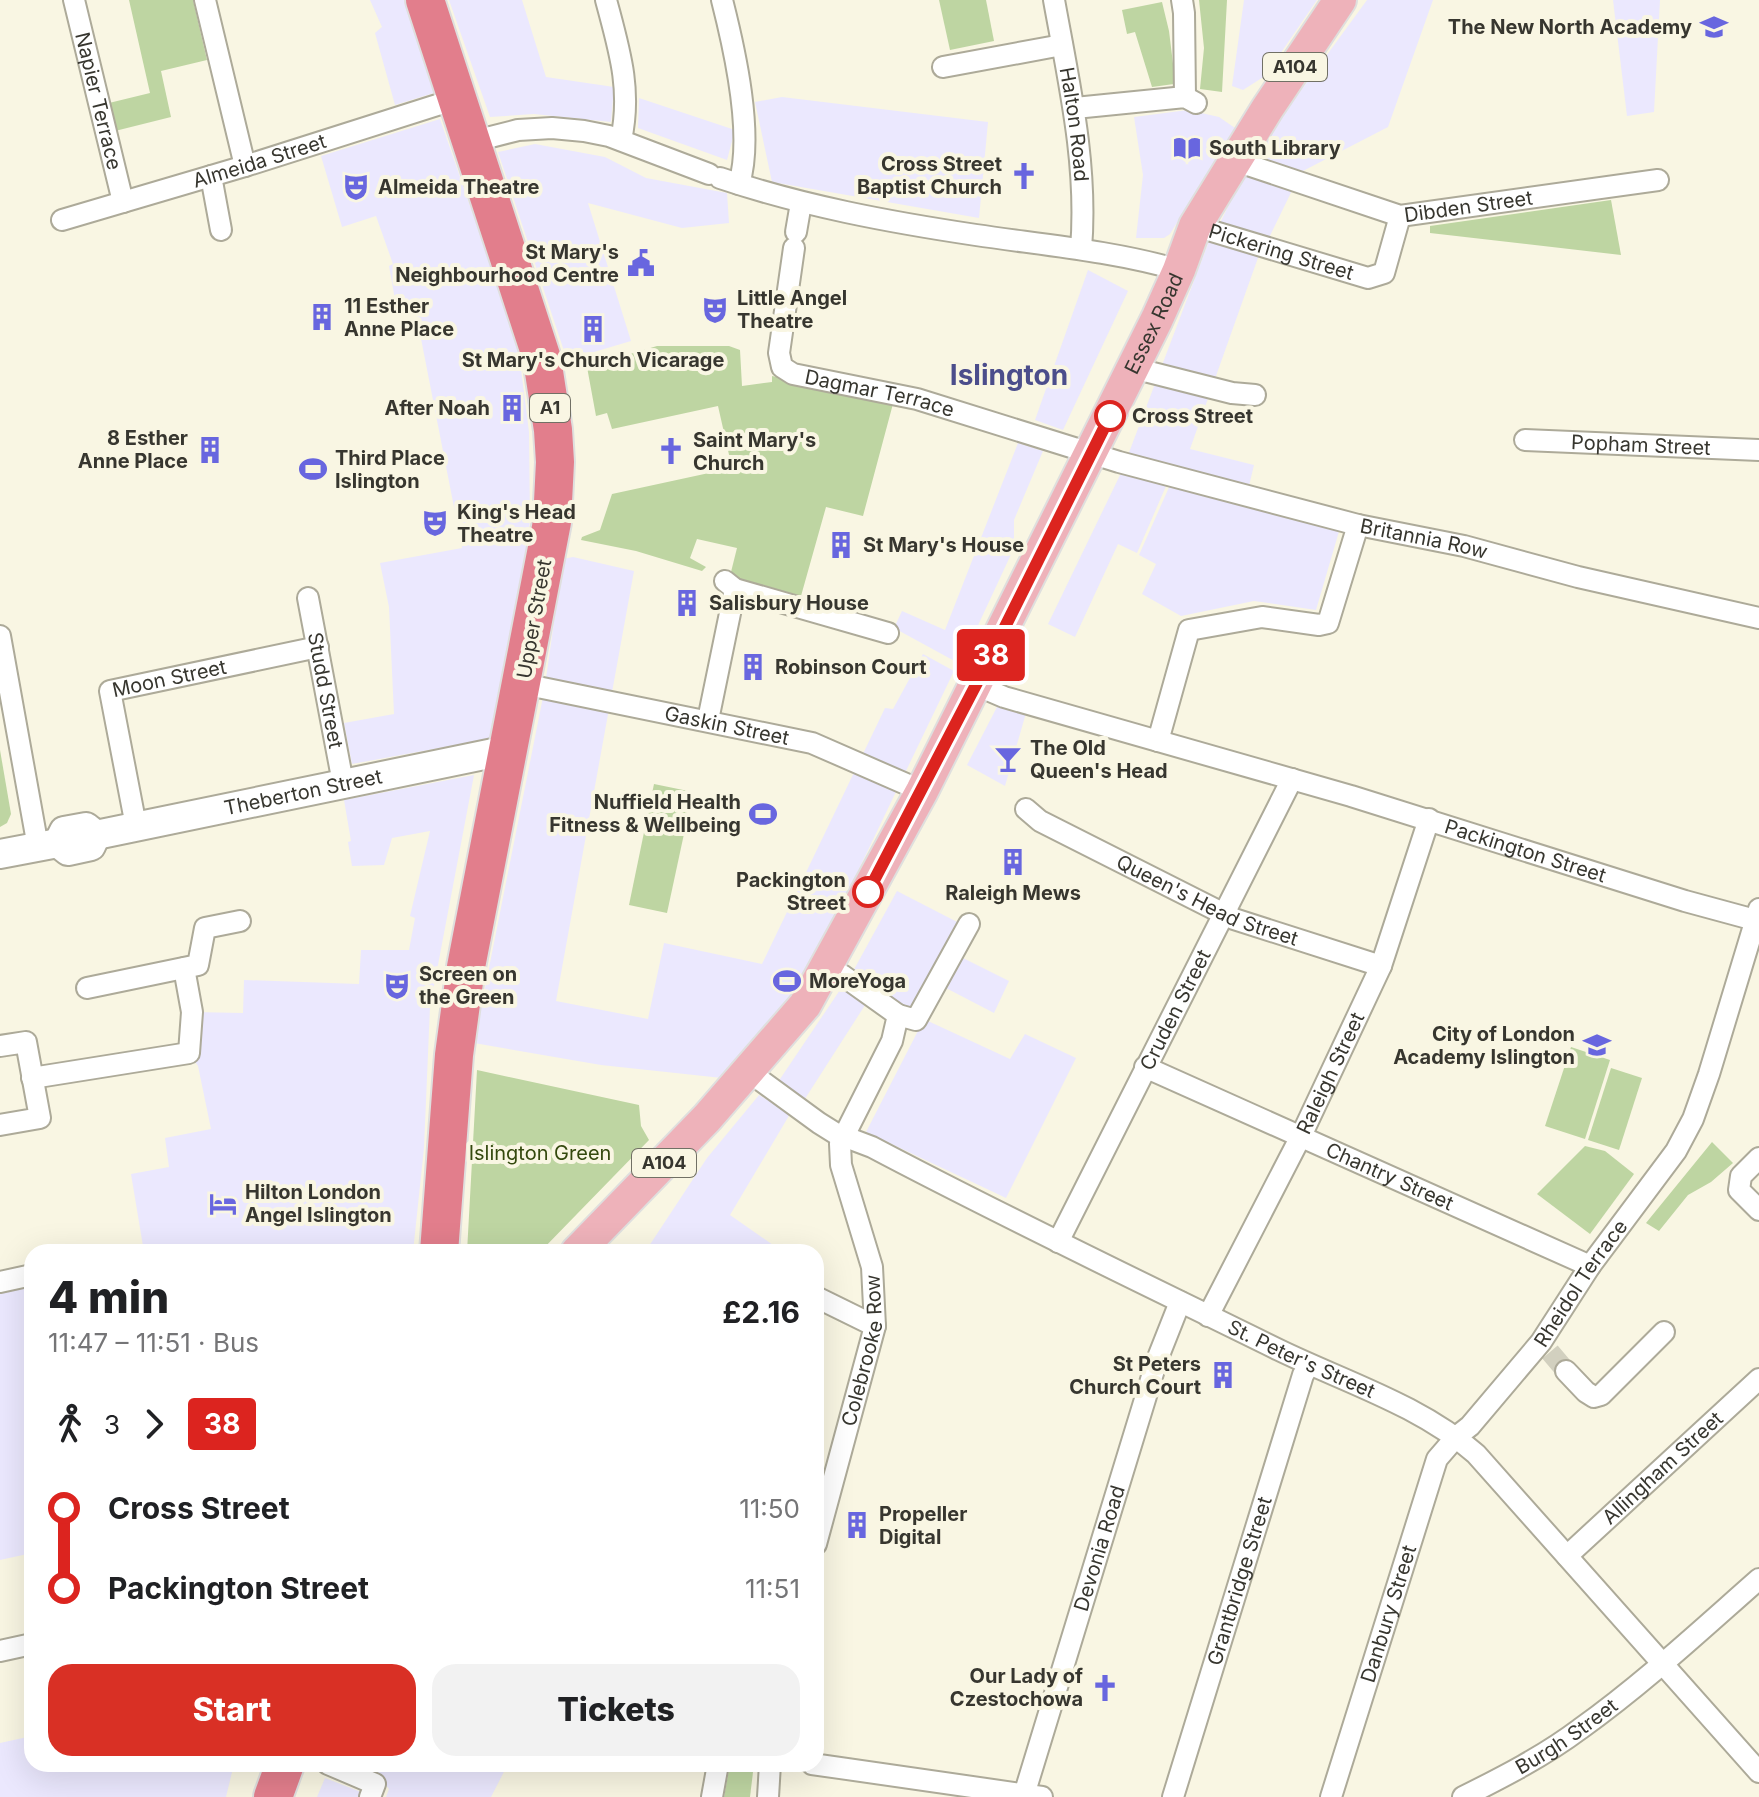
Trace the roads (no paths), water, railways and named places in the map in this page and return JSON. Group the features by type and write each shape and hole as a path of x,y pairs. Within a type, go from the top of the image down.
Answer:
{"highway":[{"name":"Upper Street","path":"425,0 542,359 555,462 552,522 466,967 454,1055 440,1244"},
{"path":"273,1797 282,1772"},
{"path":"295,1797 303,1772"}],"main road":[{"name":"Essex Road","path":"749,1072 805,1005 827,968 922,791 1092,453 1179,270 1195,226 1267,109 1340,0"},
{"name":"A104","path":"585,1244 749,1072"}],"street":[{"name":"Napier Terrace","path":"74,0 123,202"},
{"path":"205,0 245,166"},
{"path":"606,0 626,89 621,140"},
{"path":"722,0 740,87 744,162 723,179"},
{"name":"Halton Road","path":"1054,0 1075,108 1081,163 1081,249"},
{"path":"1075,108 1191,100 1182,0"},
{"path":"943,67 1062,45"},
{"name":"Almeida Street","path":"62,220 456,99"},
{"path":"471,142 494,134 536,128 584,131 621,140 668,161 801,203 971,234 1135,258 1179,270"},
{"name":"Dibden Street","path":"1236,161 1400,216 1658,180"},
{"path":"211,176 221,230"},
{"name":"Dagmar Terrace","path":"801,203 779,353 782,367 793,374 917,399 1092,453"},
{"name":"Pickering Street","path":"1195,226 1368,278 1384,273 1400,216"},
{"path":"1133,368 1218,390 1255,395"},
{"name":"Popham Street","path":"1525,440 1759,450"},
{"name":"Britannia Row","path":"1092,453 1358,525 1464,546 1578,577 1759,618"},
{"path":"1158,741 1189,630 1262,617 1319,625 1328,623 1358,525"},
{"path":"708,720 730,585 888,633"},
{"name":"Studd Street","path":"308,598 343,783"},
{"path":"0,636 48,845"},
{"name":"Moon Street","path":"136,826 110,691 318,647"},
{"name":"Gaskin Street","path":"523,684 812,743 922,791"},
{"name":"Packington Street","path":"976,685 1004,697 1429,819 1685,901 1757,914"},
{"name":"Theberton Street","path":"0,854 48,845 64,831 86,827 96,835 508,750"},
{"name":"Cruden Street","path":"1058,1242 1292,779"},
{"name":"Raleigh Street","path":"1208,1316 1301,1136 1381,966 1429,819"},
{"name":"Queen's Head Street","path":"1034,821 1225,915 1381,966"},
{"name":"Rheidol Terrace","path":"1456,1437 1545,1347 1590,1266 1662,1172 1693,1119 1753,946 1757,914"},
{"path":"87,988 198,965 205,928 240,921"},
{"name":"Colebrooke Row","path":"824,1514 875,1326 872,1267 839,1152 843,1136 892,1041 969,924"},
{"path":"32,1078 189,1053 192,1012 184,968"},
{"path":"827,968 907,1018"},
{"path":"0,1046 26,1042 40,1118 0,1125"},
{"name":"Chantry Street","path":"1145,1067 1590,1266"},
{"name":"St. Peter's Street","path":"749,1072 799,1110 843,1136 872,1147 1309,1365 1430,1420 1456,1437 1476,1454 1759,1772"},
{"path":"1759,1158 1741,1176 1739,1190 1759,1210"},
{"path":"0,1282 24,1277"},
{"path":"824,1301 875,1326"},
{"name":"Devonia Road","path":"1033,1796 1157,1360 1180,1302"},
{"path":"1566,1371 1586,1392 1594,1397 1601,1395 1664,1332"},
{"name":"Grantbridge Street","path":"1173,1797 1303,1375 1309,1365"},
{"name":"Allingham Street","path":"1567,1556 1759,1379"},
{"name":"Danbury Street","path":"1335,1796 1437,1459 1456,1437"},
{"name":"Burgh Street","path":"1463,1797 1580,1730 1662,1664 1759,1579"},
{"path":"0,1651 24,1646"},
{"path":"824,1766 1033,1796"},
{"path":"347,1772 375,1784 370,1797"},
{"path":"712,1797 717,1772"},
{"path":"768,1797 770,1772"}],"tunnel":[{"path":"1550,1352 1566,1371"}],"place":[{"name":"The New North Academy","path":"1714,27"},
{"name":"South Library","path":"1187,148"},
{"name":"Cross Street Baptist Church","path":"1024,176"},
{"name":"Almeida Theatre","path":"356,187"},
{"name":"St Mary's Neighbourhood Centre","path":"641,263"},
{"name":"Little Angel Theatre","path":"715,310"},
{"name":"11 Esther Anne Place","path":"322,317"},
{"name":"St Mary's Church Vicarage","path":"593,329"},
{"name":"After Noah","path":"512,408"},
{"name":"Cross Street","path":"1110,416"},
{"name":"8 Esther Anne Place","path":"210,450"},
{"name":"Saint Mary's Church","path":"671,451"},
{"name":"Third Place Islington","path":"313,469"},
{"name":"King's Head Theatre","path":"435,523"},
{"name":"St Mary's House","path":"841,545"},
{"name":"Salisbury House","path":"687,603"},
{"name":"Robinson Court","path":"753,667"},
{"name":"The Old Queen's Head","path":"1008,759"},
{"name":"Nuffield Health Fitness & Wellbeing","path":"763,814"},
{"name":"Raleigh Mews","path":"1013,862"},
{"name":"Packington Street","path":"868,892"},
{"name":"MoreYoga","path":"787,981"},
{"name":"Screen on the Green","path":"397,986"},
{"name":"City of London Academy Islington","path":"1597,1045"},
{"name":"Hilton London Angel Islington","path":"223,1204"},
{"name":"St Peters Church Court","path":"1223,1375"},
{"name":"Propeller Digital","path":"857,1525"},
{"name":"Our Lady of Czestochowa","path":"1105,1688"}],"district":[{"name":"Islington","path":"1009,375"}],"park label":[{"name":"Islington Green","path":"540,1153"}]}
